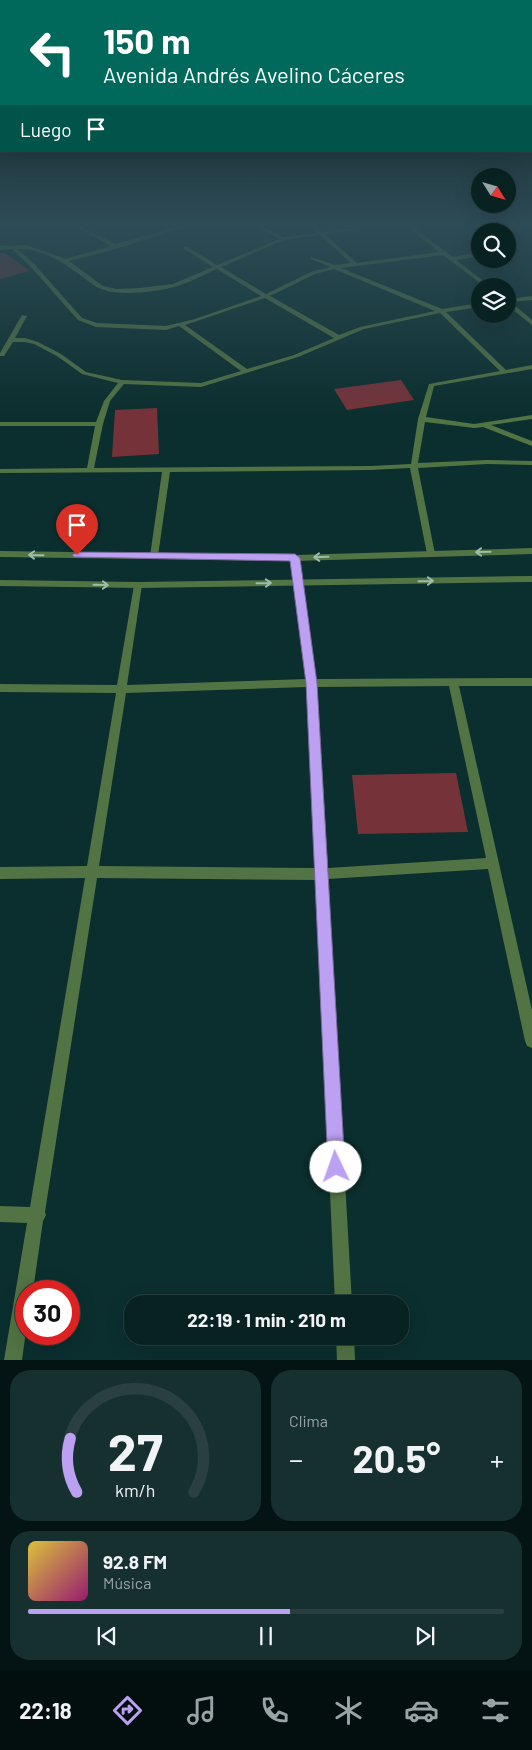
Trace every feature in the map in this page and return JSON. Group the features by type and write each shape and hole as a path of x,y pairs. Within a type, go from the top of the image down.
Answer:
{"street":[{"path":"54,289 80,319 96,325 166,328 264,296 278,289"},
{"path":"111,289 117,291 146,289"},
{"path":"254,289 339,338"},
{"path":"390,289 442,311 505,372"},
{"path":"516,301 532,298"},
{"path":"12,340 25,340 36,343 59,355 84,372 122,382 202,385 247,372 362,328 471,306"},
{"path":"516,309 532,323"},
{"path":"2,355 24,316"},
{"path":"180,324 247,372"},
{"path":"431,554 414,467 422,419 431,384 532,367"},
{"path":"90,471 99,424 107,401 122,382"},
{"path":"422,419 474,426 532,417"},
{"path":"0,424 99,424"},
{"path":"0,471 414,467 487,462 528,463 532,446 483,425"},
{"path":"154,556 166,470"},
{"path":"0,554 295,558 532,551"},
{"path":"295,558 312,683 344,1295"},
{"path":"0,583 138,585 532,579"},
{"path":"13,1360 38,1215 138,585"},
{"path":"453,682 532,1041"},
{"path":"0,688 122,689 312,683 532,682"},
{"path":"0,873 322,874 492,863"},
{"path":"0,1214 38,1215"},
{"path":"345,1345 346,1360"}],"shaded area":[{"path":"401,380 414,400 347,410 334,389"},
{"path":"157,408 159,454 112,457 115,410"},
{"path":"456,773 468,832 358,834 352,775"}],"route":[{"path":"77,555 295,558 312,683 336,1167"}]}
